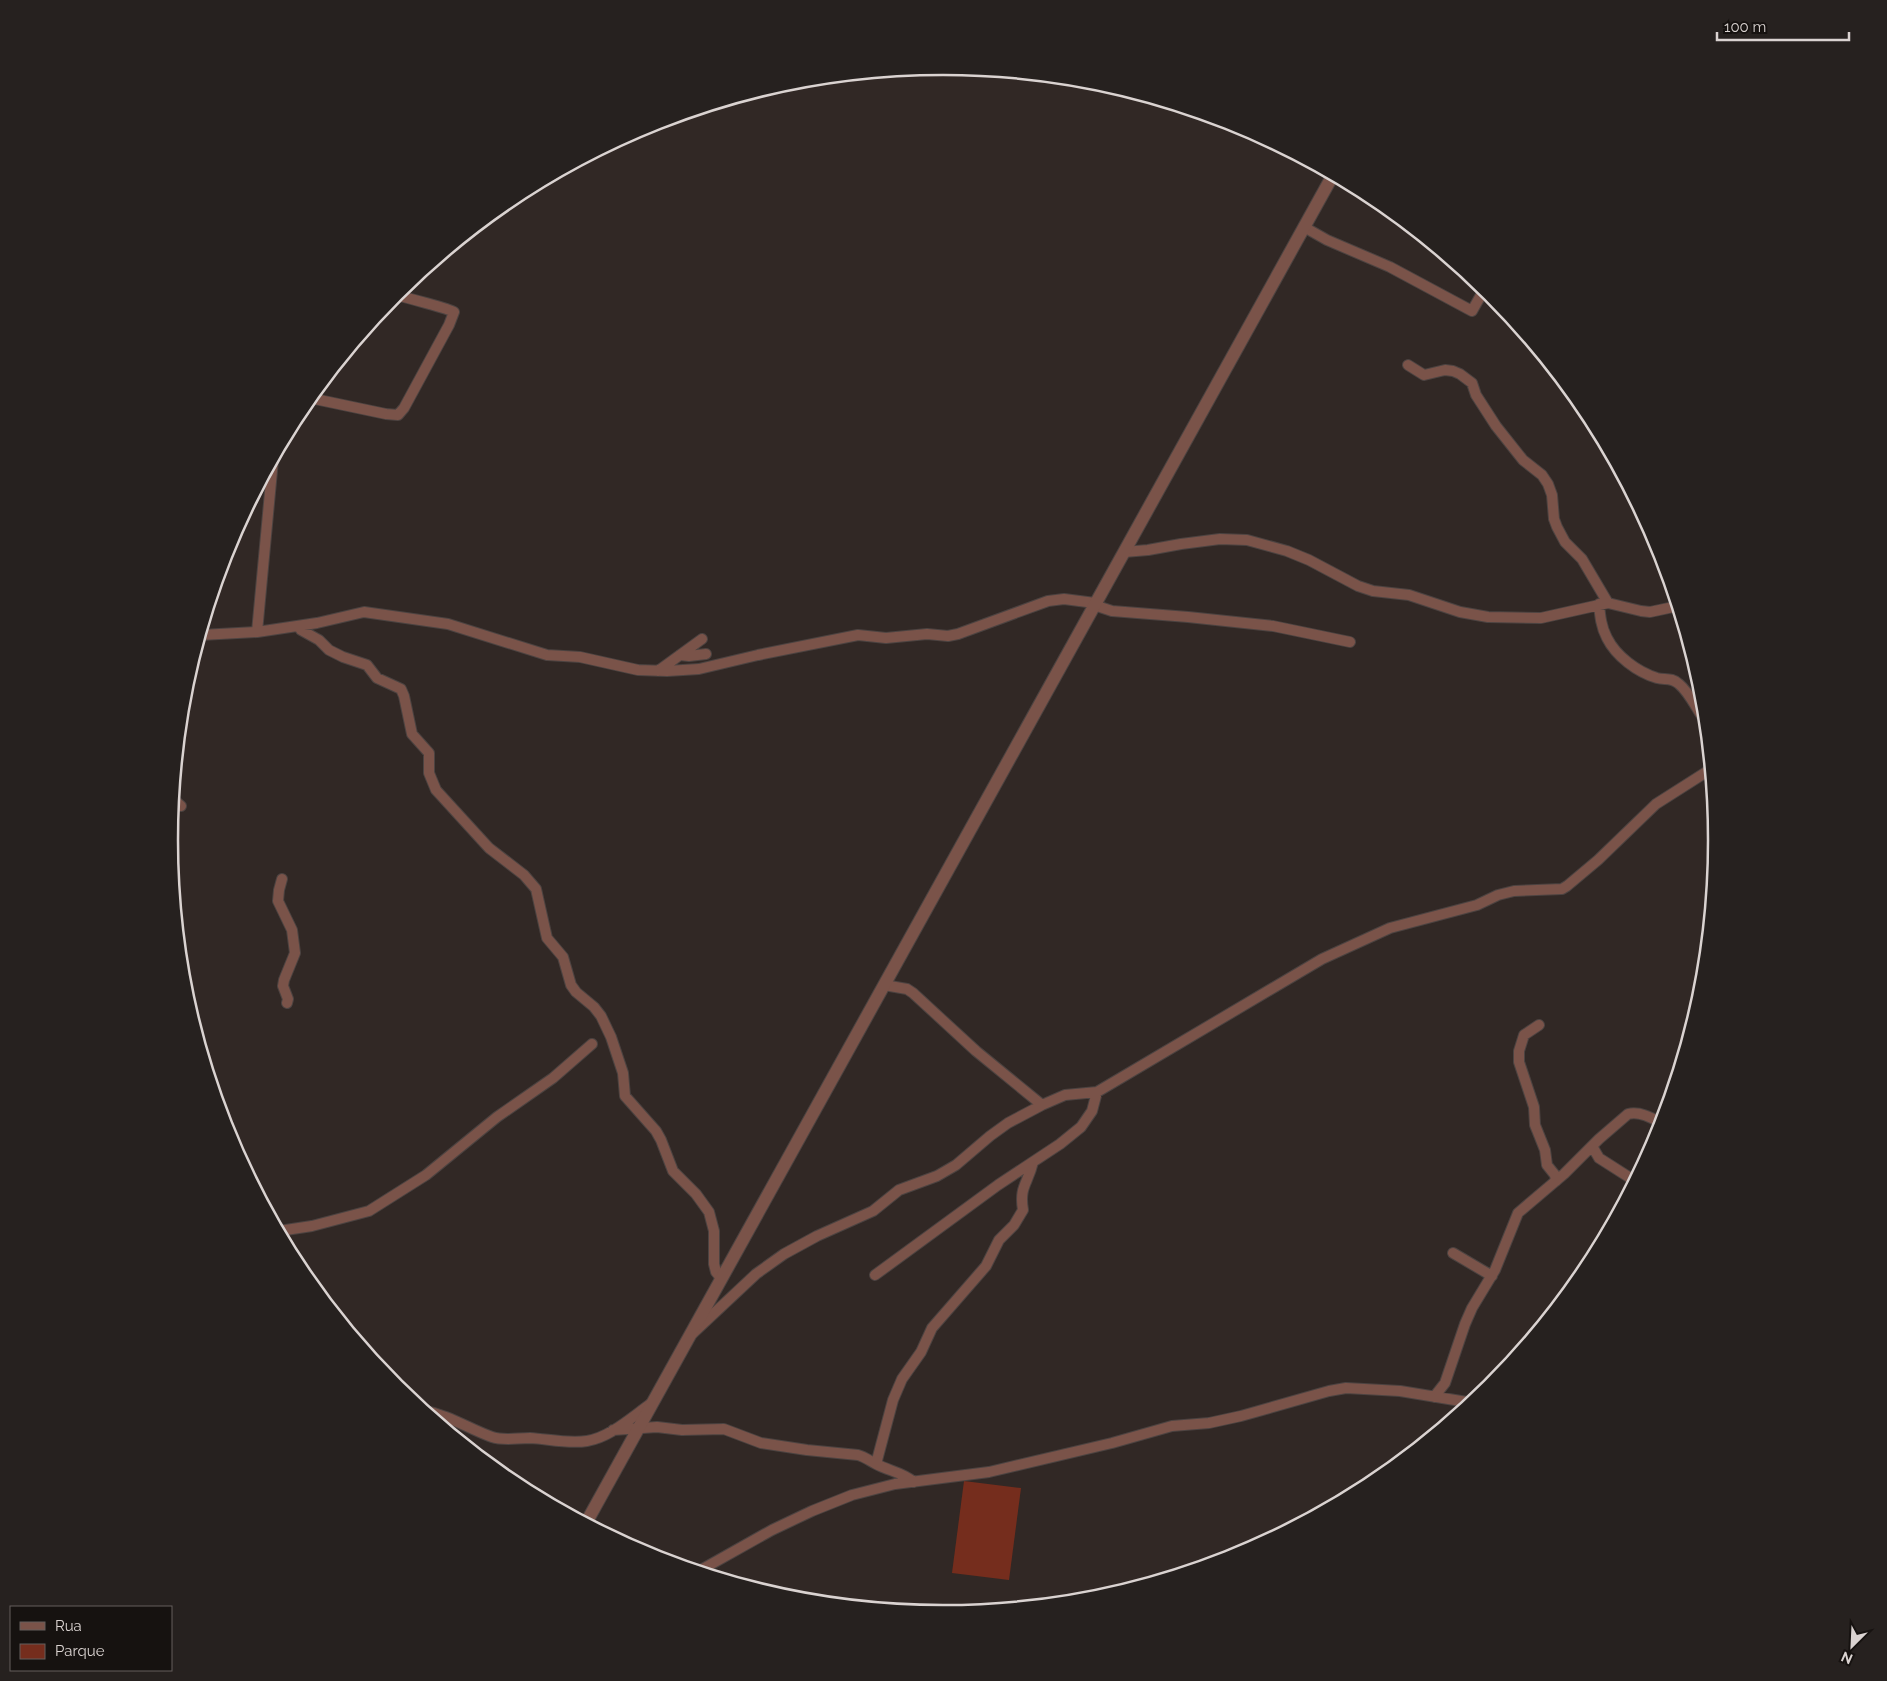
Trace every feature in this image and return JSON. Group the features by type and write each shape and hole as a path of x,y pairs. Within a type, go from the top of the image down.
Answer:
{"street":[{"path":"589,1518 1330,180"},
{"path":"1304,227 1328,240 1390,267 1472,311 1481,295"},
{"path":"318,400 386,414 398,415 404,408 449,325 454,312 450,309 403,298"},
{"path":"1408,366 1424,375 1445,370 1453,371 1472,383 1476,395 1496,426 1524,460 1542,475 1548,484 1552,495 1554,519 1557,527 1565,542 1582,559 1603,603 1602,625 1606,637 1618,654 1632,666 1658,678 1672,679 1679,684 1697,709"},
{"path":"257,632 272,475"},
{"path":"1124,552 1220,539 1247,540 1286,551 1309,560 1358,586 1409,595 1437,606 1469,614 1510,619 1541,618 1603,603 1650,612 1672,607"},
{"path":"206,635 257,632 299,626 364,612 448,624 547,655 580,657 638,670 699,669 858,635 886,638 926,634 948,636 1048,601 1064,599 1095,604 1112,611 1273,626 1350,642"},
{"path":"299,626 301,630 318,640 329,650 343,657 367,664 377,678 401,689 412,734 428,753 429,773 436,790 489,848 524,876 533,886 540,902 547,938 563,957 571,986 601,1016 611,1037 623,1073 625,1096 656,1131 673,1171 696,1194 709,1212 714,1231 714,1264 716,1272 721,1278"},
{"path":"658,670 702,639"},
{"path":"680,655 706,654"},
{"path":"689,1336 708,1321 756,1274 784,1254 817,1236 873,1211 899,1190 937,1176 956,1164 990,1136 1042,1105 1065,1095 1097,1092 1322,959 1390,928 1477,905 1498,895 1514,891 1562,889 1598,860 1656,804 1705,773"},
{"path":"282,878 278,901 292,930 296,954 284,980 283,986 288,999 287,1003"},
{"path":"884,986 908,989 976,1051 1042,1105"},
{"path":"1539,1025 1524,1035 1519,1051 1519,1062 1524,1082 1534,1107 1535,1125 1545,1150 1547,1165 1555,1175 1556,1181"},
{"path":"285,1230 312,1226 370,1211 426,1175 497,1117 553,1078 592,1044"},
{"path":"876,1275 1081,1127 1092,1111 1097,1092"},
{"path":"1434,1396 1445,1383 1472,1308 1492,1276 1518,1213 1556,1181 1628,1114 1649,1116 1656,1120"},
{"path":"1592,1146 1599,1158"},
{"path":"1583,1156 1599,1158 1630,1178"},
{"path":"876,1464 893,1400 902,1379 921,1352 932,1328 986,1266 999,1240 1020,1218 1024,1210 1021,1203 1023,1186 1029,1177 1033,1162"},
{"path":"1452,1253 1492,1276"},
{"path":"705,1568 772,1530 852,1494 914,1482 989,1472 1112,1443 1172,1426 1209,1423 1241,1416 1346,1388 1400,1391 1464,1401"},
{"path":"649,1409 652,1427"},
{"path":"438,1415 458,1421 492,1437 502,1439 532,1438 587,1441 600,1437 649,1409"},
{"path":"613,1430 652,1427 682,1430 724,1429 761,1443 866,1457 876,1464 903,1474 914,1482"}],"green space":[{"path":"964,1481 1021,1488 1009,1580 952,1573"}]}
